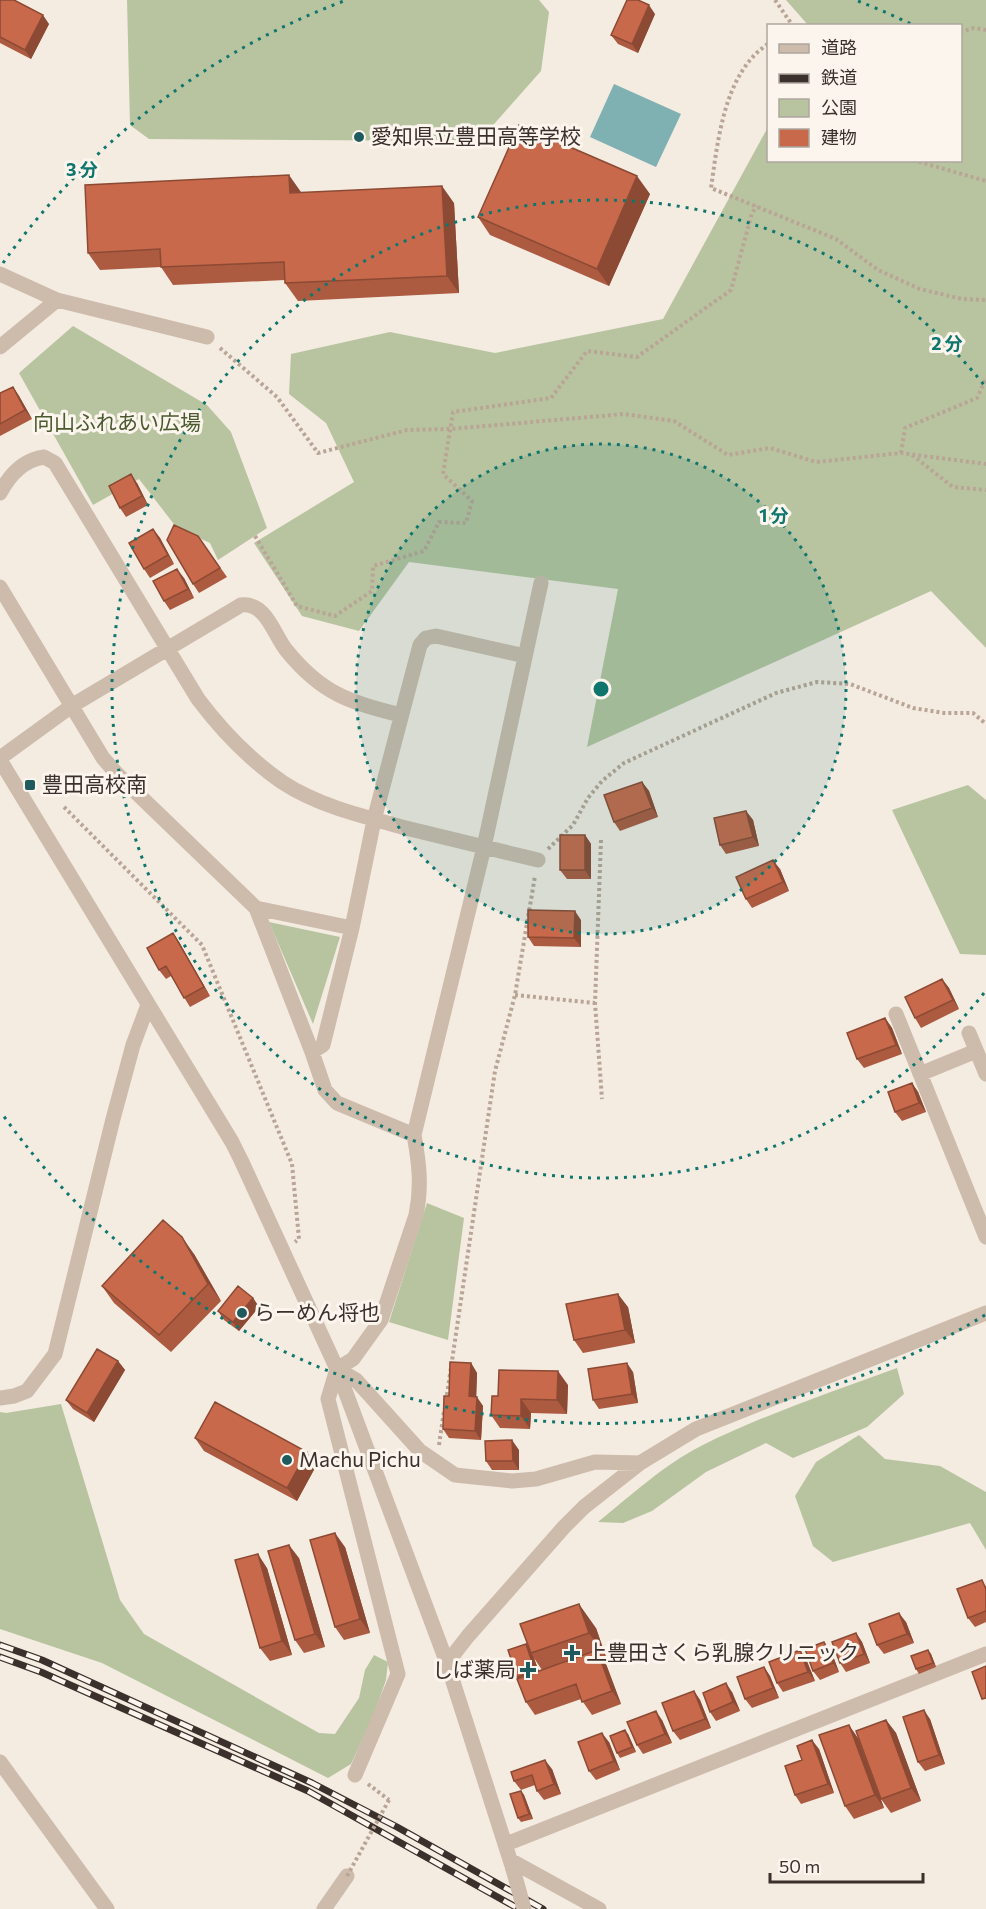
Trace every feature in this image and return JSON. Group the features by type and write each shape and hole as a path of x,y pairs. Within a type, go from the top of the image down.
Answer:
{"street":[{"path":"0,274 57,300 207,338"},
{"path":"0,347 57,300"},
{"path":"0,493 12,473 33,459 44,457 55,463 167,649 213,719 245,752 282,782 321,803 374,820 538,860"},
{"path":"356,1775 398,1674 328,1399 337,1369 353,1359 375,1329 387,1306 417,1208 420,1166 414,1135 484,847 541,583"},
{"path":"0,587 103,758 256,908 325,1090 337,1104 414,1135"},
{"path":"401,715 353,703 321,684 303,670 285,649 261,610 242,605 73,705 0,759 232,1142 337,1369 447,1663 506,1844 524,1909"},
{"path":"312,1052 323,1046 352,928 374,820 422,641 430,636 525,656"},
{"path":"256,908 352,928"},
{"path":"0,1398 27,1391 55,1354 132,1046 148,1005"},
{"path":"896,1014 986,1237"},
{"path":"969,1033 986,1074"},
{"path":"920,1074 976,1051"},
{"path":"447,1663 468,1636 584,1506 640,1463 696,1429 986,1313"},
{"path":"337,1369 356,1380 420,1451 455,1475 512,1481 536,1479 595,1462 640,1463"},
{"path":"506,1844 986,1654"},
{"path":"0,1762 107,1909"},
{"path":"512,1864 599,1909"},
{"path":"324,1909 347,1876"}],"path":[{"path":"775,0 792,24"},
{"path":"962,31 974,28 986,30"},
{"path":"767,45 759,51 734,85 719,131 711,188 836,239 878,270 920,289 962,300 986,300"},
{"path":"920,162 986,181"},
{"path":"255,536 297,606 335,616 372,591 373,566 423,551 439,522 466,523 472,501 443,474 453,412 551,398 587,351 637,357 731,290 752,213 757,206"},
{"path":"207,338 278,397 318,453 407,430 451,429 624,414 674,421 728,455 770,448 816,462 901,453 986,464"},
{"path":"901,453 905,428 977,398 986,378"},
{"path":"912,454 953,487 986,490"},
{"path":"436,1462 495,1071 515,995 538,860 573,825 588,798 602,781 624,763 776,693 817,682 850,684 913,708 944,713 973,713 986,724"},
{"path":"64,807 202,945 292,1164 299,1239 283,1252"},
{"path":"600,840 595,1003 602,1099"},
{"path":"515,995 595,1003"},
{"path":"347,1876 389,1800 356,1775"}],"green space":[{"path":"127,0 539,0 549,12 541,71 479,141 149,139 130,125"},
{"path":"786,0 986,0 986,648 931,591 587,747 618,589 409,562 359,631 302,616 254,543 354,482 326,423 289,394 291,354 390,332 495,353 663,319 767,129 767,162 962,162 962,24 807,24"},
{"name":"向山ふれあい広場","path":"73,326 207,405 231,432 267,528 218,560 210,543 177,528 139,479 93,505 19,373"},
{"path":"968,785 986,800 986,955 960,954 892,810"},
{"path":"269,922 340,937 313,1024"},
{"path":"427,1203 464,1218 448,1340 389,1322"},
{"path":"897,1368 904,1394 867,1427 793,1458 766,1443 706,1472 652,1511 623,1523 598,1522 661,1471 701,1446 773,1414"},
{"path":"61,1404 120,1600 144,1634 319,1733 335,1734 359,1698 365,1670 374,1655 388,1662 386,1680 374,1714 351,1764 328,1778 102,1663 0,1629 0,1412"},
{"path":"859,1435 885,1459 940,1466 986,1492 986,1550 970,1523 833,1562 813,1546 795,1496 816,1462"}],"water":[{"path":"614,84 681,114 656,167 590,137"}],"building":[{"path":"1,0 14,0 43,15 25,50 0,37"},
{"path":"627,0 638,0 649,5 632,44 611,35"},
{"path":"519,125 637,176 597,269 478,217"},
{"path":"289,175 290,193 442,186 447,276 285,283 284,262 161,267 160,249 88,253 85,185"},
{"path":"13,387 25,410 0,424 0,393"},
{"path":"131,474 142,496 120,508 109,486"},
{"path":"174,525 198,536 220,568 193,584 167,540"},
{"path":"153,529 168,555 144,569 129,543"},
{"path":"177,569 188,589 164,601 153,581"},
{"path":"642,782 652,808 614,822 604,795"},
{"path":"746,811 753,837 720,845 714,818"},
{"path":"560,835 585,835 585,870 560,870"},
{"path":"773,860 783,882 746,899 736,877"},
{"path":"528,910 575,911 574,938 528,937"},
{"path":"173,933 204,987 184,998 166,966 159,970 147,948"},
{"path":"942,979 953,1000 915,1018 905,997"},
{"path":"885,1018 896,1045 857,1059 847,1033"},
{"path":"912,1083 919,1103 895,1112 888,1092"},
{"path":"163,1220 182,1237 208,1284 159,1335 102,1286"},
{"path":"238,1286 253,1298 233,1322 218,1311"},
{"path":"618,1294 625,1330 574,1340 566,1304"},
{"path":"97,1349 118,1361 87,1413 66,1400"},
{"path":"450,1362 471,1363 469,1396 477,1397 475,1431 443,1429 444,1396 449,1396"},
{"path":"627,1363 632,1394 593,1400 588,1369"},
{"path":"499,1370 558,1371 557,1400 521,1399 521,1416 491,1415 492,1396 498,1396"},
{"path":"215,1402 307,1452 287,1488 195,1438"},
{"path":"512,1440 513,1461 486,1461 485,1441"},
{"path":"335,1533 360,1619 335,1627 310,1540"},
{"path":"289,1545 315,1634 295,1640 268,1551"},
{"path":"258,1554 282,1641 260,1648 235,1560"},
{"path":"982,1580 986,1589 986,1611 968,1618 957,1589"},
{"path":"579,1604 589,1633 531,1653 520,1624"},
{"path":"899,1613 907,1634 877,1645 869,1624"},
{"path":"856,1633 864,1654 840,1663 832,1642"},
{"path":"824,1642 833,1663 813,1671 805,1649"},
{"path":"526,1644 535,1671 517,1677 508,1650"},
{"path":"597,1650 612,1691 582,1702 576,1684 526,1702 517,1679"},
{"path":"800,1650 808,1672 777,1683 769,1662"},
{"path":"928,1650 933,1663 916,1669 911,1656"},
{"path":"986,1666 986,1698 982,1699 972,1672"},
{"path":"764,1667 773,1688 745,1699 737,1677"},
{"path":"726,1683 733,1702 710,1712 703,1693"},
{"path":"694,1691 705,1719 673,1731 662,1703"},
{"path":"924,1710 939,1755 918,1762 903,1717"},
{"path":"656,1711 665,1734 637,1745 627,1722"},
{"path":"886,1720 911,1788 881,1799 856,1731"},
{"path":"849,1725 875,1795 845,1806 819,1735"},
{"path":"625,1730 632,1747 617,1753 610,1736"},
{"path":"602,1733 614,1761 589,1771 578,1742"},
{"path":"812,1740 828,1784 795,1795 785,1766 802,1760 797,1746"},
{"path":"545,1760 554,1784 537,1791 532,1775 514,1781 511,1772"},
{"path":"521,1791 529,1814 518,1818 510,1794"}],"railway":[{"path":"0,1645 42,1660 312,1783 397,1827 543,1909"},
{"path":"0,1657 41,1672 308,1791 519,1909"}],"place":[{"name":"愛知県立豊田高等学校","path":"359,137"},
{"name":"豊田高校南","path":"30,785"},
{"name":"らーめん将也","path":"242,1313"},
{"name":"Machu Pichu","path":"287,1460"},
{"name":"上豊田さくら乳腺クリニック","path":"572,1653"},
{"name":"しば薬局","path":"528,1670"}]}
